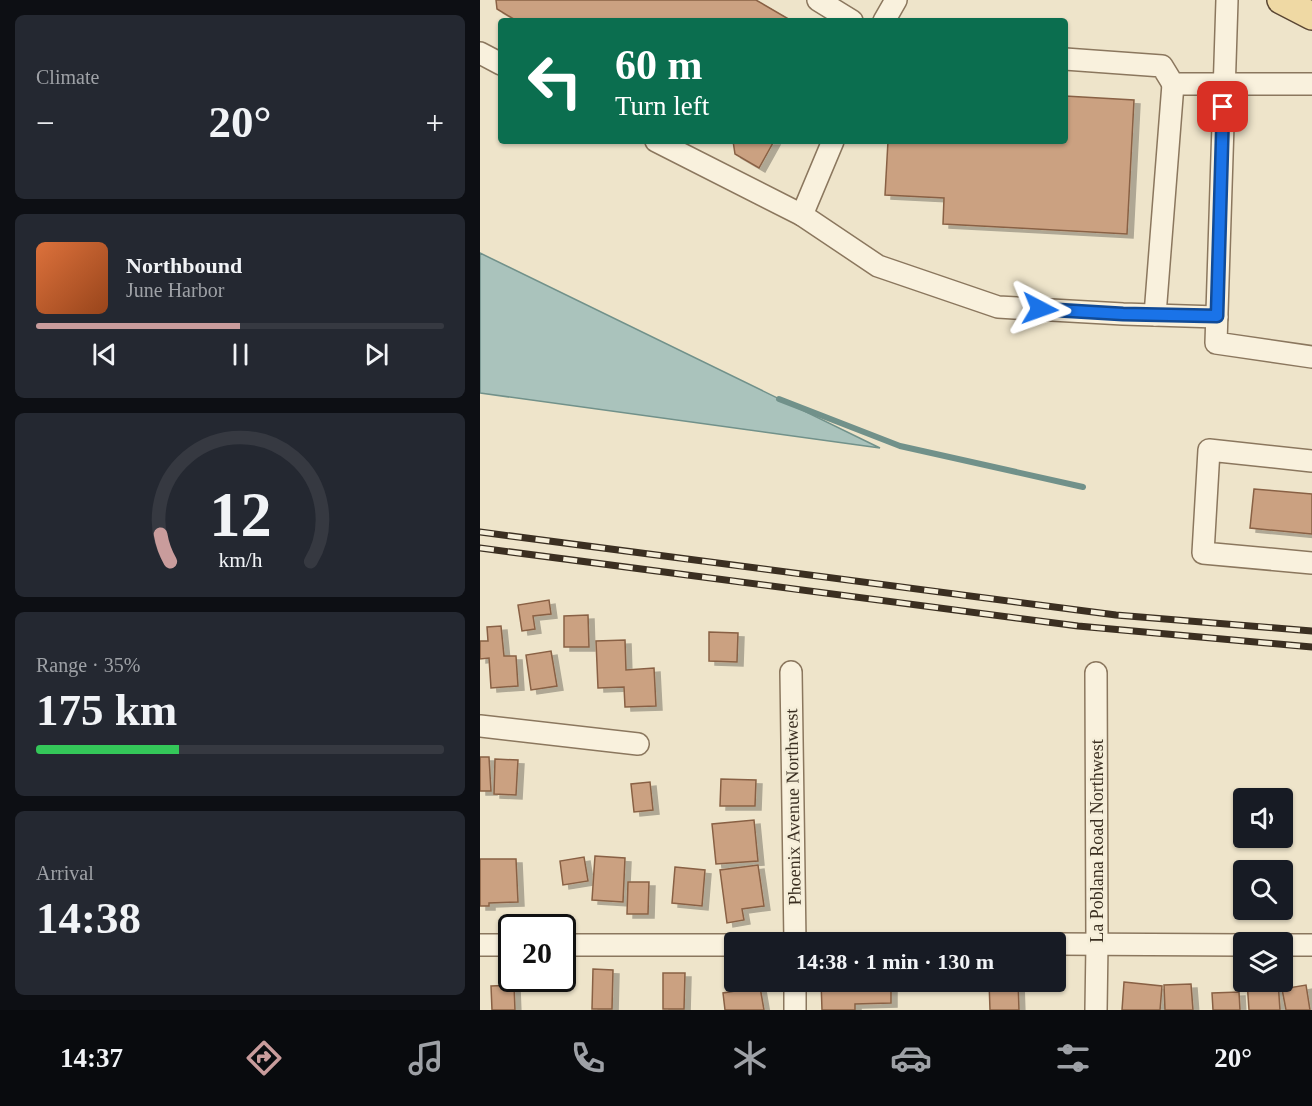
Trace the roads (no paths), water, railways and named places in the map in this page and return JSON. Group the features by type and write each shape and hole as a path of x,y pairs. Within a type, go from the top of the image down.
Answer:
{"main road":[{"path":"1281,0 1312,15"}],"street":[{"path":"818,0 847,18"},
{"path":"886,18 896,0"},
{"path":"1227,0 1216,343 1312,357"},
{"path":"480,53 498,62"},
{"path":"1068,59 1162,66 1173,84 1155,315"},
{"path":"1173,84 1312,84"},
{"path":"662,144 802,214 878,266 998,307 1123,314 1217,316"},
{"path":"802,214 832,144"},
{"path":"1312,461 1209,450 1203,553 1312,563"},
{"name":"Phoenix Avenue Northwest","path":"791,672 795,932"},
{"name":"La Poblana Road Northwest","path":"1096,673 1096,1010"},
{"path":"480,726 638,744"},
{"path":"1066,944 1233,945"},
{"path":"480,945 498,945"},
{"path":"576,945 724,945"},
{"path":"1293,945 1312,945"},
{"path":"795,992 795,1010"}],"water":[{"path":"480,253 880,448 480,393"}],"waterway":[{"path":"779,399 900,446 1083,487"}],"railway":[{"path":"480,532 1116,615 1312,631"},
{"path":"480,548 1078,626 1312,647"}]}
